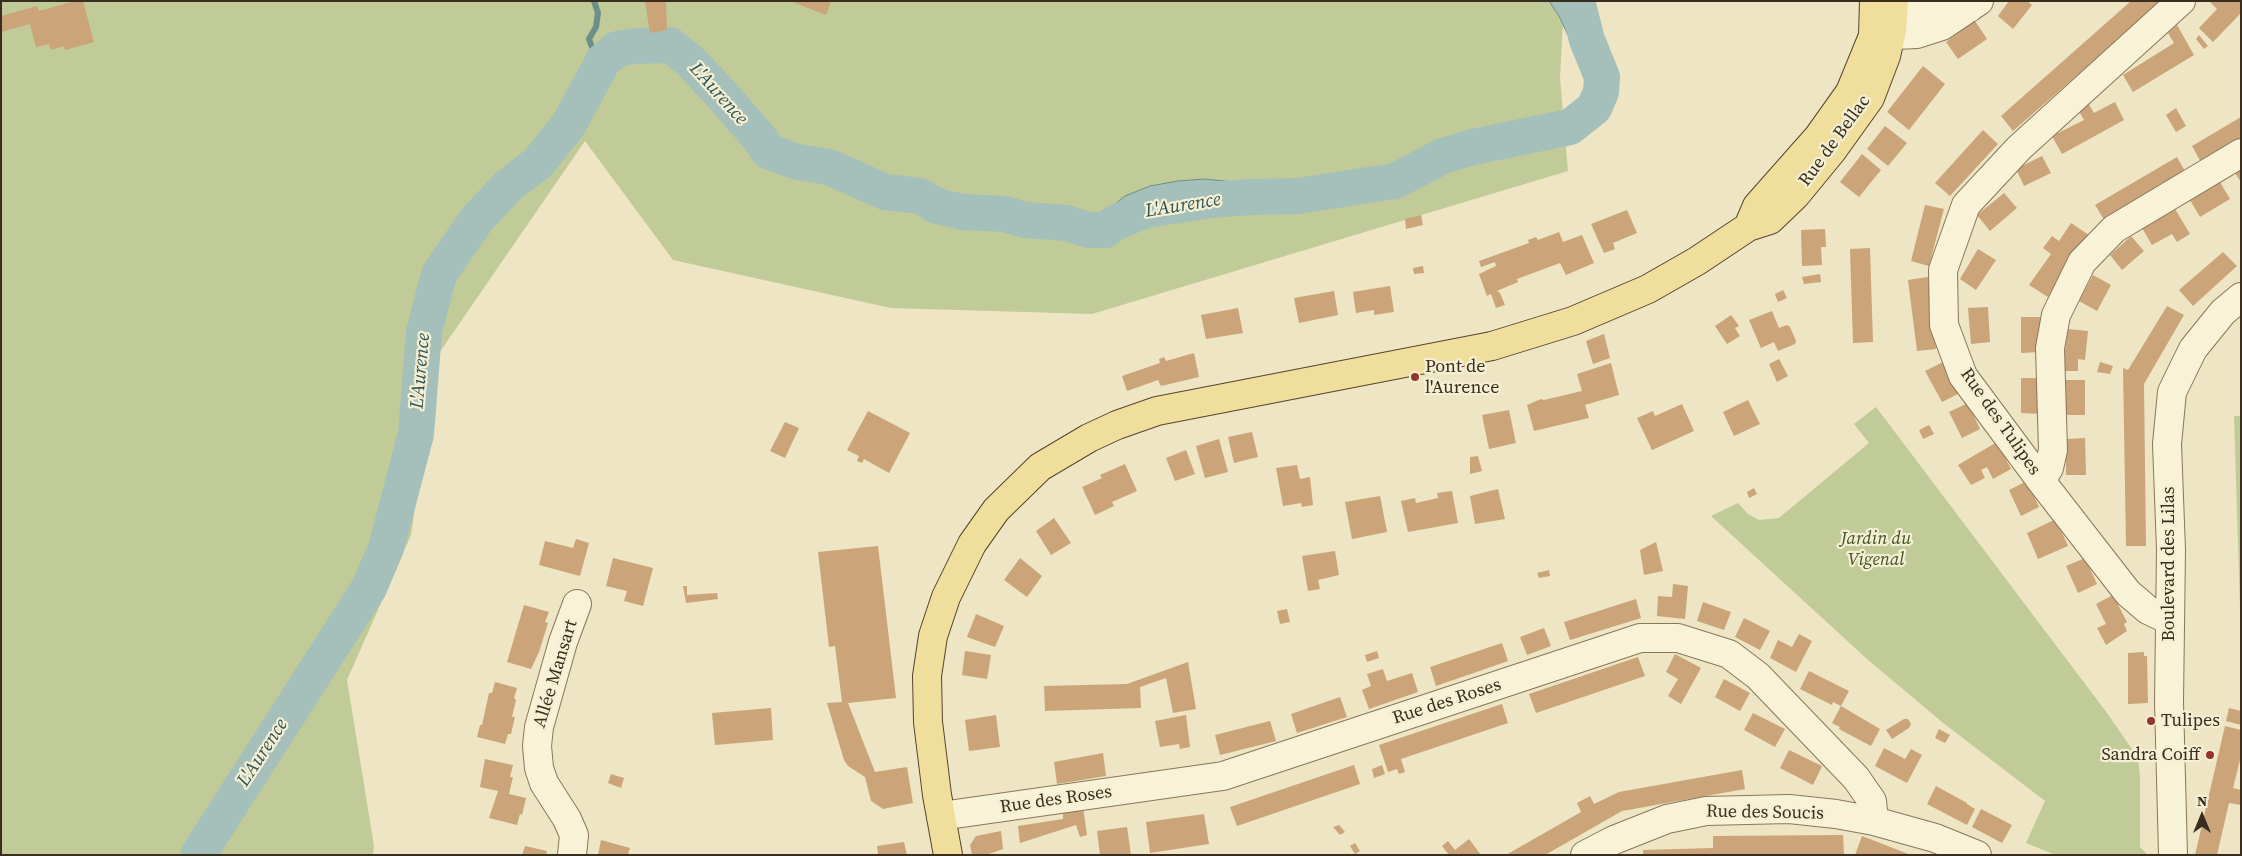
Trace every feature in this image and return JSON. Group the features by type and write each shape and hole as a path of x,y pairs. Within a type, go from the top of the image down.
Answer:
{"main road":[{"name":"Rue de Bellac","path":"948,855 928,722 927,676 933,636 946,598 972,544 996,510 1040,467 1089,438 1117,425 1157,411 1492,346 1573,321 1648,289 1697,261 1748,227 1770,220 1795,196 1832,151 1870,98 1886,56 1882,35 1884,3"}],"street":[{"name":"Rue des Tulipes","path":"2169,620 2148,610 2128,593 1963,376 1944,325 1943,270 1966,205 2019,148 2181,1"},
{"path":"1884,3 1940,10 1975,4"},
{"path":"1882,35 1918,34 1942,26 1975,4"},
{"path":"2041,481 2049,468 2053,450 2050,348 2056,315 2082,262 2114,229 2241,153"},
{"name":"Boulevard des Lilas","path":"2172,855 2169,620 2171,550 2167,444 2172,392 2193,349 2223,312 2241,297"},
{"name":"Allée Mansart","path":"572,855 574,835 567,819 544,783 539,768 537,746 539,727 563,642 578,604"},
{"name":"Rue des Roses","path":"942,816 1222,776 1640,638 1678,638 1729,654 1758,676 1856,778 1872,800 1874,821"},
{"name":"Rue des Soucis","path":"1585,855 1617,847 1667,819 1706,811 1789,810 1836,814 1874,821 1935,838 1977,855"}],"green space":[{"path":"1,1 1564,1 1560,78 1568,171 1092,314 891,308 673,260 585,141 437,356 411,535 347,680 374,846 373,855 1,855"},
{"name":"Jardin du Vigenal","path":"1876,407 2107,713 2138,758 2140,776 2140,847 2148,855 2056,855 2026,843 2045,801 1942,722 1867,659 1711,516 1738,503 1748,514 1759,520 1779,518 1869,443 1854,424"},
{"path":"2234,416 2241,416 2241,608 2240,608"}],"water":[{"path":"1549,1 1577,1 1587,40 1602,77 1601,92 1594,108 1570,127 1473,147 1443,156 1395,181 1298,196 1211,200 1146,210 1116,222 1106,230 1088,230 1067,223 1025,220 1005,214 963,212 937,206 920,196 885,192 829,167 797,162 768,151 761,140 723,96 690,61 670,45 635,46 617,49 603,61 569,124 538,163 509,185 477,219 439,274 426,283 437,261 473,208 493,187 498,177 533,155 543,138 550,133 553,122 565,105 569,106 595,46 604,38 624,34 678,34 704,60 737,102 768,135 783,146 834,157 880,182 913,185 935,196 1011,206 1041,214 1069,215 1094,221 1125,196 1150,186 1204,179 1253,184 1271,181 1300,184 1301,182 1376,171 1400,165 1436,140 1482,135 1568,119 1583,106 1591,88 1591,76 1579,59 1559,16"}],"building":[{"path":"75,1 83,1 94,42 65,50 64,46 51,50 49,44 36,47 30,24 1,32 1,16 37,6 39,11"},
{"path":"645,1 666,1 667,30 650,33"},
{"path":"790,1 831,1 826,15"},
{"path":"2009,1 2027,1 2032,5 2013,29 1998,16"},
{"path":"2131,1 2162,1 2013,131 2001,116"},
{"path":"2209,1 2241,1 2241,13 2213,42 2199,28 2217,9"},
{"path":"1975,21 1987,39 1958,59 1946,42"},
{"path":"2177,25 2194,55 2133,92 2123,75 2174,43 2168,33"},
{"path":"2199,35 2208,46 2204,49 2196,39"},
{"path":"1923,66 1945,84 1909,130 1887,112"},
{"path":"2115,102 2124,120 2062,154 2052,136 2084,120 2079,111 2088,103 2094,113"},
{"path":"2176,108 2186,126 2176,132 2166,115"},
{"path":"2241,117 2241,140 2202,164 2192,146"},
{"path":"1885,126 1907,143 1888,166 1867,149"},
{"path":"1983,130 1998,144 1950,196 1935,183"},
{"path":"1862,154 1881,170 1859,197 1840,182"},
{"path":"2042,156 2051,173 2024,186 2016,169"},
{"path":"2177,157 2186,173 2105,221 2095,205"},
{"path":"2241,170 2241,182 2235,173"},
{"path":"2220,182 2230,199 2200,217 2190,200"},
{"path":"2004,193 2017,208 1990,231 1977,215"},
{"path":"1925,205 1944,209 1929,266 1911,261"},
{"path":"2175,209 2190,234 2177,242 2172,234 2152,245 2142,228"},
{"path":"1627,210 1637,233 1613,243 1615,249 1604,253 1591,224"},
{"path":"1421,215 1423,225 1406,229 1405,219"},
{"path":"2071,223 2089,235 2048,297 2029,285 2051,254 2043,248 2052,236 2059,241"},
{"path":"1825,229 1826,247 1821,247 1822,265 1802,266 1801,230"},
{"path":"1559,232 1563,242 1582,235 1594,263 1566,275 1560,263 1517,279 1518,282 1497,291 1500,293 1505,305 1496,308 1491,294 1487,296 1479,274 1496,266 1495,262 1481,267 1479,261 1529,243 1528,240 1536,237 1538,240"},
{"path":"2131,236 2144,251 2122,270 2110,255"},
{"path":"1870,248 1873,342 1853,343 1850,249"},
{"path":"1978,249 1996,260 1976,290 1960,279"},
{"path":"2223,252 2237,266 2193,306 2179,290"},
{"path":"1423,266 1424,273 1414,274 1413,268"},
{"path":"1820,274 1821,282 1804,284 1802,277"},
{"path":"2093,275 2111,285 2097,311 2079,301"},
{"path":"1928,277 1936,349 1917,351 1908,280"},
{"path":"1390,286 1394,312 1374,315 1374,310 1356,313 1353,292"},
{"path":"1783,290 1787,298 1778,302 1775,294"},
{"path":"1334,291 1338,315 1299,323 1294,298"},
{"path":"2167,306 2184,315 2144,384 2146,546 2126,546 2123,368 2128,370"},
{"path":"1988,307 1990,342 1971,344 1968,308"},
{"path":"1238,308 1243,333 1206,339 1201,315"},
{"path":"1772,311 1779,328 1787,325 1790,327 1796,341 1795,344 1778,351 1774,342 1761,348 1749,320"},
{"path":"1731,315 1739,326 1735,328 1740,336 1727,344 1715,326"},
{"path":"2021,317 2040,317 2040,352 2021,353"},
{"path":"2068,329 2088,331 2085,360 2078,359 2078,371 2061,371 2061,357 2064,358"},
{"path":"1604,334 1610,358 1593,364 1586,341"},
{"path":"1194,353 1199,377 1161,386 1158,380 1127,391 1122,376 1160,363 1159,359 1164,357 1166,361"},
{"path":"1779,359 1788,376 1777,382 1769,364"},
{"path":"1943,362 1960,393 1942,402 1925,371"},
{"path":"2100,362 2113,366 2110,374 2097,372"},
{"path":"1611,363 1619,395 1585,405 1589,418 1534,431 1527,405 1541,399 1544,400 1582,391 1577,374"},
{"path":"2021,378 2040,378 2041,414 2021,413"},
{"path":"2065,380 2085,380 2085,415 2066,415"},
{"path":"1748,400 1760,424 1734,436 1723,412"},
{"path":"1968,403 1980,429 1962,438 1949,412"},
{"path":"1682,404 1694,431 1652,450 1637,418 1653,411 1655,416"},
{"path":"1509,410 1516,443 1489,449 1482,415"},
{"path":"868,411 910,433 889,473 864,459 862,463 857,461 859,456 847,450"},
{"path":"785,422 799,428 785,458 770,451"},
{"path":"1929,425 1934,434 1923,439 1919,430"},
{"path":"1252,432 1258,457 1234,463 1228,437"},
{"path":"2085,438 2086,475 2066,475 2066,439"},
{"path":"1219,439 1228,472 1205,478 1196,446"},
{"path":"1997,442 2011,469 1993,479 1987,467 1981,470 1985,478 1971,485 1958,465"},
{"path":"1186,450 1195,474 1175,481 1166,458"},
{"path":"1478,456 1482,471 1470,474 1470,457"},
{"path":"1125,464 1137,491 1112,502 1114,506 1095,515 1082,487 1102,478 1100,475"},
{"path":"1297,465 1300,479 1310,477 1313,505 1302,507 1301,503 1283,506 1276,468"},
{"path":"2027,481 2039,507 2021,516 2009,490"},
{"path":"1754,488 1757,494 1749,498 1747,492"},
{"path":"1498,489 1505,519 1475,524 1470,496"},
{"path":"1452,491 1458,523 1408,532 1401,501 1415,498 1416,503 1438,498 1437,493"},
{"path":"1380,496 1387,532 1352,539 1345,502"},
{"path":"1054,518 1071,543 1051,555 1036,531"},
{"path":"2056,519 2068,546 2038,559 2027,533"},
{"path":"576,539 589,543 580,576 539,565 545,541 573,548"},
{"path":"1656,542 1663,571 1644,575 1640,550"},
{"path":"878,546 896,698 848,703 875,772 907,767 913,803 883,809 871,801 865,777 848,766 844,760 827,703 842,702 835,646 829,647 818,552"},
{"path":"1335,551 1339,575 1318,580 1320,589 1308,591 1302,556"},
{"path":"613,558 653,568 643,606 624,601 627,591 606,586"},
{"path":"1020,558 1042,576 1027,597 1004,580"},
{"path":"2085,558 2097,584 2078,593 2066,566"},
{"path":"1549,570 1550,576 1539,578 1537,573"},
{"path":"1673,584 1688,586 1685,619 1657,616 1658,596 1672,597"},
{"path":"683,586 687,586 687,595 717,593 718,599 686,603"},
{"path":"2113,595 2127,622 2124,624 2127,631 2106,645 2097,628 2106,624 2096,604"},
{"path":"1636,599 1641,618 1570,640 1564,622"},
{"path":"1703,602 1731,612 1724,630 1697,621"},
{"path":"524,605 549,612 545,622 548,623 539,652 531,669 507,662"},
{"path":"1287,609 1290,622 1280,624 1277,611"},
{"path":"976,614 1004,626 995,647 967,637"},
{"path":"1744,618 1770,631 1760,650 1735,637"},
{"path":"1544,628 1551,646 1527,655 1520,637"},
{"path":"1799,634 1812,641 1796,672 1770,658 1778,640 1792,647"},
{"path":"1502,643 1508,661 1436,686 1430,667"},
{"path":"965,651 991,655 987,679 962,675"},
{"path":"1377,651 1379,658 1367,662 1365,655"},
{"path":"2144,652 2144,656 2147,656 2148,703 2128,704 2128,653"},
{"path":"1675,654 1701,668 1681,704 1668,696 1678,679 1666,672"},
{"path":"1638,657 1645,676 1536,713 1529,694"},
{"path":"1188,662 1196,709 1173,713 1166,678 1140,687 1141,708 1045,711 1044,686 1127,684"},
{"path":"1383,669 1387,681 1412,673 1418,692 1369,709 1362,690 1371,686 1367,674"},
{"path":"1809,671 1849,691 1841,706 1833,702 1832,705 1800,689"},
{"path":"1724,679 1750,693 1740,711 1715,697"},
{"path":"495,682 517,688 512,717 515,717 511,734 508,734 505,744 477,737 480,725 482,725 489,693 492,693"},
{"path":"1340,697 1347,717 1297,733 1291,714"},
{"path":"1502,704 1508,723 1401,759 1405,772 1399,774 1397,769 1388,772 1379,745"},
{"path":"1841,706 1880,729 1871,746 1839,729 1840,727 1832,723"},
{"path":"771,708 773,740 715,745 712,713"},
{"path":"2229,708 2241,711 2241,725 2226,721"},
{"path":"1753,713 1785,729 1775,747 1744,730"},
{"path":"996,715 1000,747 969,751 965,720"},
{"path":"1186,715 1190,747 1180,749 1179,744 1160,747 1155,721"},
{"path":"1904,719 1908,719 1911,724 1909,728 1892,739 1886,730"},
{"path":"1270,721 1276,741 1220,755 1215,735"},
{"path":"2225,726 2241,730 2241,756 2233,788 2241,790 2241,805 2229,803 2217,855 2195,855"},
{"path":"1939,729 1950,735 1945,743 1935,738"},
{"path":"1884,748 1905,759 1911,749 1922,755 1907,783 1875,766"},
{"path":"1789,750 1822,766 1813,785 1780,768"},
{"path":"1103,753 1106,776 1057,784 1054,762"},
{"path":"485,759 513,765 510,777 513,777 509,794 526,798 522,815 520,814 517,825 489,818 498,791 480,787"},
{"path":"1354,765 1360,784 1237,826 1230,807"},
{"path":"1382,765 1385,774 1374,778 1372,769"},
{"path":"1742,770 1745,789 1622,811 1545,855 1506,855 1581,812 1577,803 1590,796 1594,804 1619,792"},
{"path":"611,774 624,778 621,788 608,783"},
{"path":"1936,786 1975,809 1967,825 1927,804"},
{"path":"1083,807 1087,835 1080,837 1076,825 1020,843 1018,826 1063,819 1063,810"},
{"path":"1981,809 2012,825 2002,843 1972,827"},
{"path":"1204,814 1209,844 1150,853 1146,822"},
{"path":"1339,825 1345,832 1340,835 1333,827"},
{"path":"1127,827 1131,855 1100,855 1097,831"},
{"path":"1001,831 1003,849 986,855 972,855 970,845 976,836"},
{"path":"1843,835 1844,855 1643,855 1643,850 1713,848 1713,836"},
{"path":"1862,836 1911,855 1855,855"},
{"path":"1469,839 1481,855 1449,855 1442,846 1448,841 1455,850"},
{"path":"601,840 630,848 628,855 598,855"},
{"path":"904,842 907,855 878,855 877,846"},
{"path":"1355,843 1360,851 1355,854 1350,846"},
{"path":"525,846 547,851 546,855 522,855"}],"waterway":[{"path":"592,47 589,39 596,27 598,13 594,1"},
{"name":"L'Aurence","path":"198,855 369,588 386,548 416,434 424,332 439,274 477,219 509,185 538,163 569,124 603,61 617,49 635,46 670,45 690,61 723,96 761,140 768,151 797,162 829,167 885,192 920,196 937,206 963,212 1005,214 1025,220 1067,223 1088,230 1106,230 1116,222 1146,210 1211,200 1298,196 1395,181 1443,156 1473,147 1570,127 1594,108 1601,92 1602,77 1587,40 1577,1"}],"place":[{"name":"Pont de l'Aurence","path":"1415,377"},
{"name":"Tulipes","path":"2151,721"},
{"name":"Sandra Coiff","path":"2210,755"}]}
